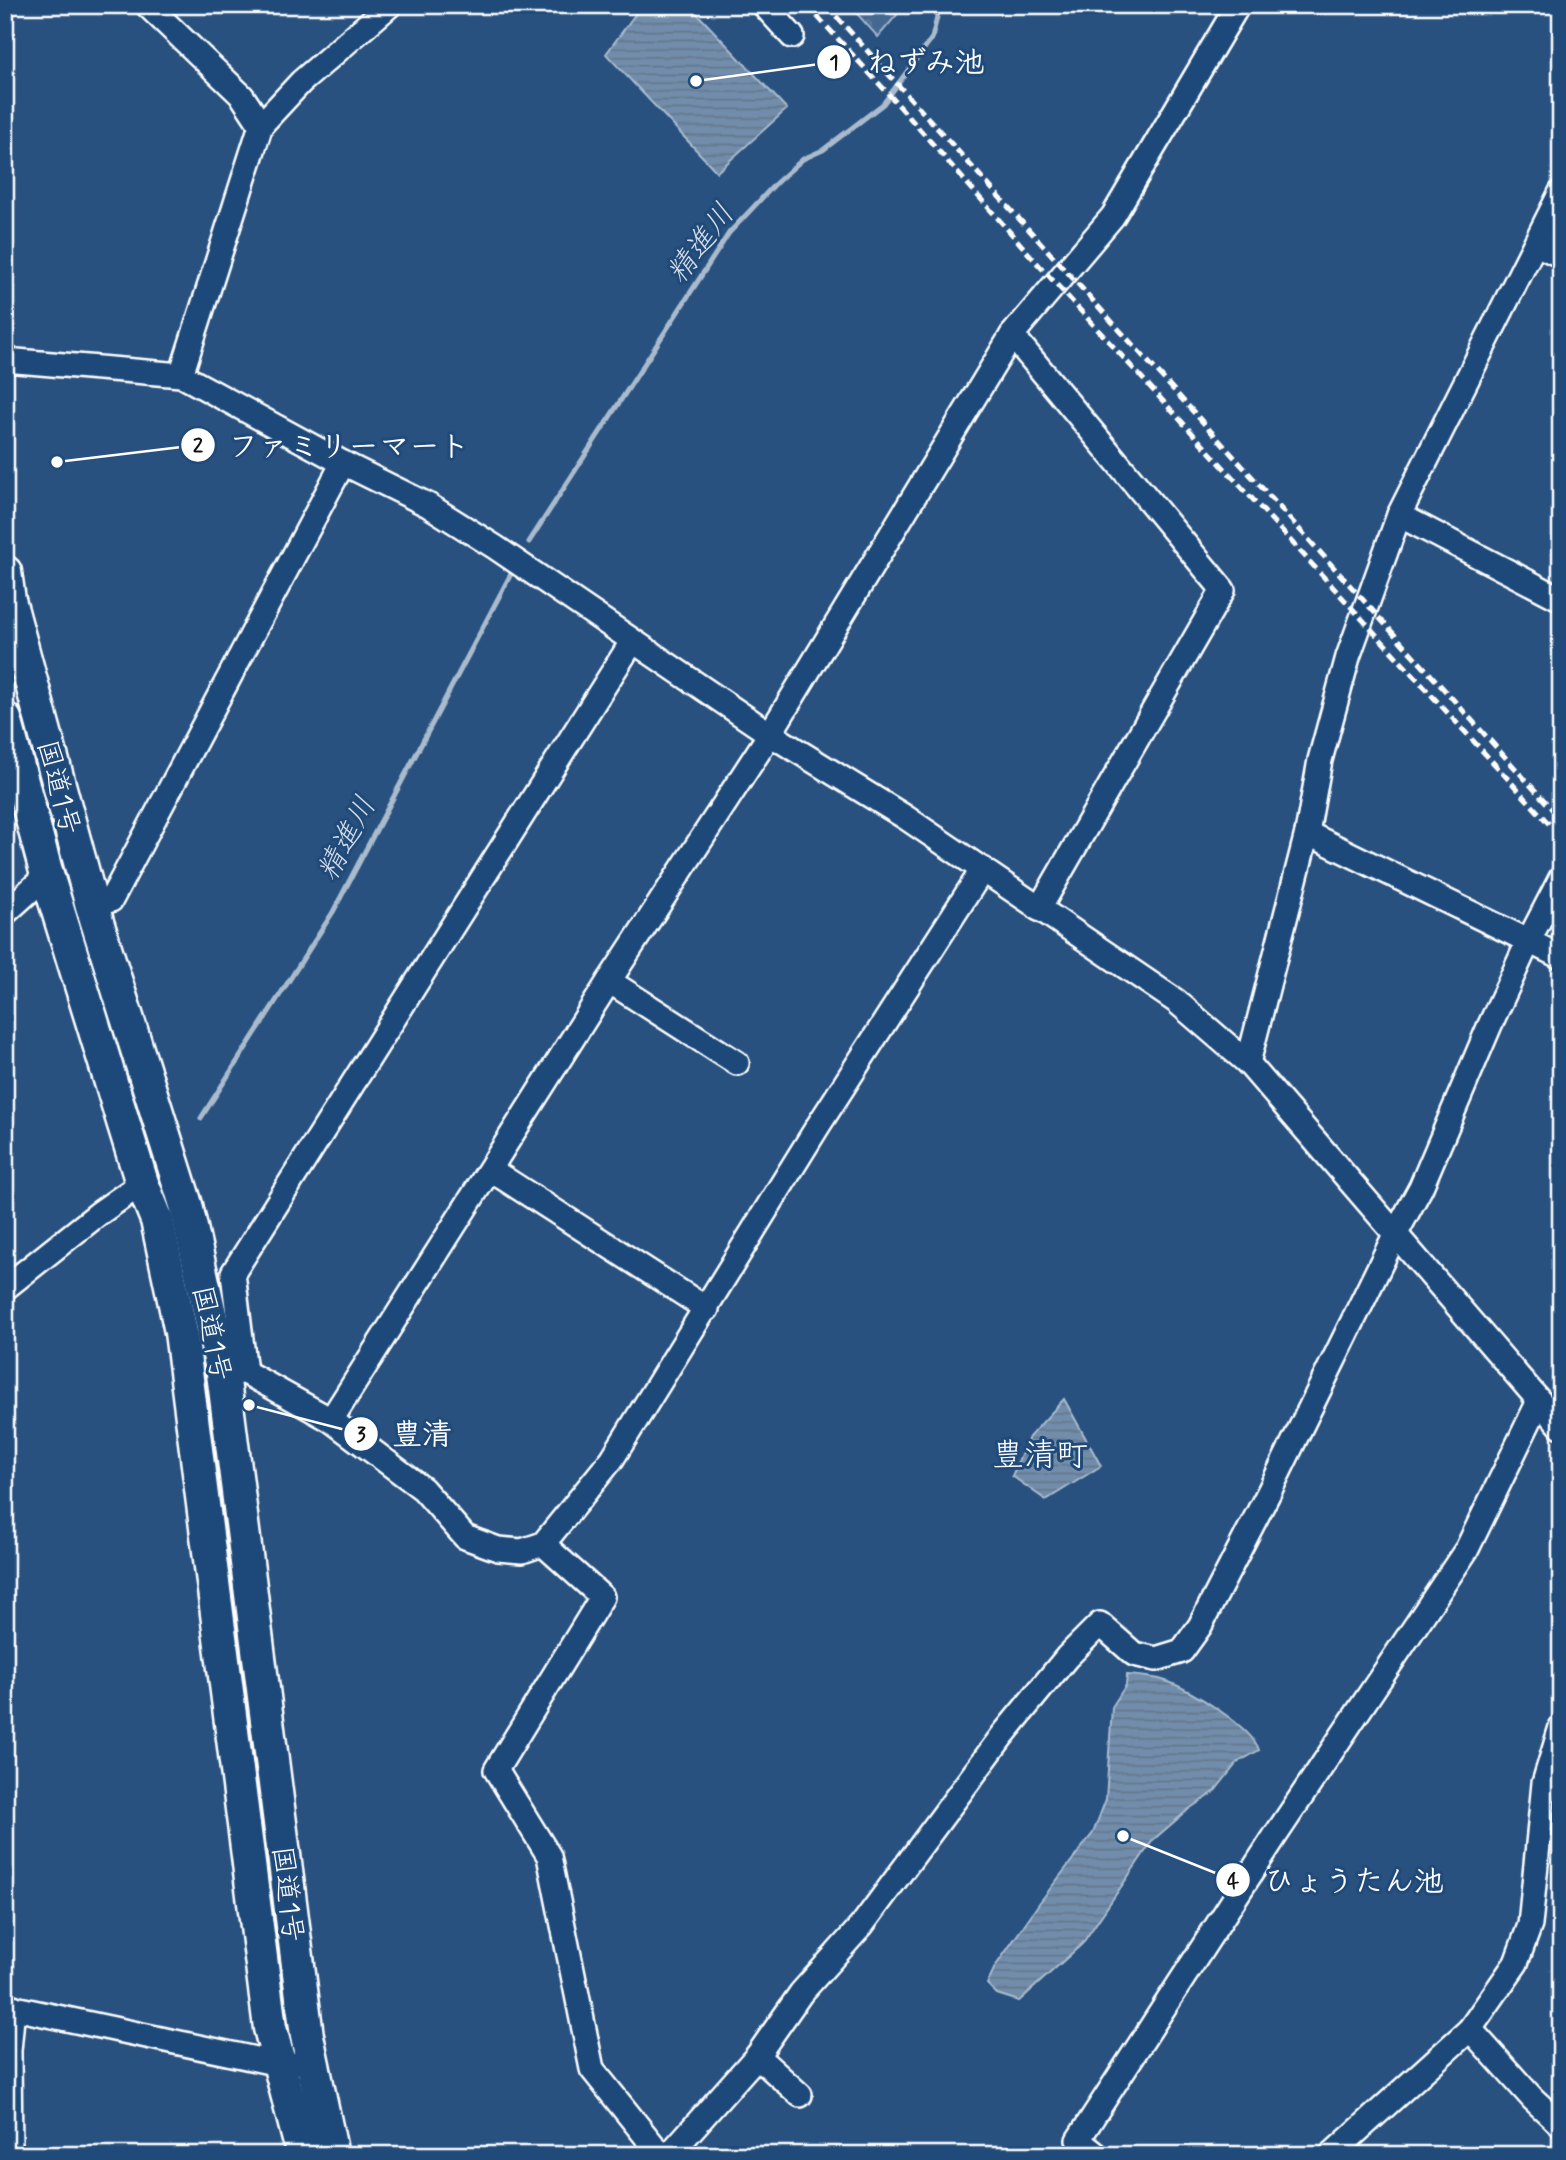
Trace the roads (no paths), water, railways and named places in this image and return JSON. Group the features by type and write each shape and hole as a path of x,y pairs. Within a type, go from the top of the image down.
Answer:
{"highway":[{"name":"国道1号","path":"5,572 9,600 92,906 186,1205 234,1373 313,2063 332,2155"},
{"name":"国道1号","path":"5,719 47,875 142,1183 157,1220 181,1332 270,2028 303,2155"}],"street":[{"path":"147,5 242,96 261,125"},
{"path":"181,375 261,125 301,82 390,5"},
{"path":"764,5 792,36"},
{"path":"331,1420 609,981 770,734 1012,335 1113,216 1238,5"},
{"path":"1248,1063 1307,833 1320,760 1348,657 1399,515 1561,192"},
{"path":"1536,244 1561,256"},
{"path":"1012,335 1223,590 1039,909"},
{"path":"5,360 181,375 428,505 495,547 770,734 905,817 1176,1001 1248,1063 1561,1426"},
{"path":"92,906 111,900 344,463"},
{"path":"1399,515 1561,599"},
{"path":"632,642 233,1273 234,1373 331,1420 423,1489 465,1537 498,1549 522,1551 543,1544 612,1459 818,1126 983,869"},
{"path":"1307,833 1561,957"},
{"path":"5,913 47,875"},
{"path":"669,2155 757,2056 801,1993 862,1925 903,1872 1002,1736 1067,1657 1100,1624 1134,1654 1156,1659 1182,1651 1200,1626 1421,1187 1489,1027 1561,878"},
{"path":"609,981 737,1063"},
{"path":"491,1170 707,1308"},
{"path":"5,1288 98,1214 142,1183"},
{"path":"1097,2155 1078,2140 1276,1833 1467,1549 1539,1401"},
{"path":"543,1544 602,1597 496,1770 549,1856 592,2069 661,2155"},
{"path":"1331,2155 1470,2029 1516,1963 1530,1925 1544,1783 1561,1727"},
{"path":"10,2155 9,2007 279,2064 313,2063"},
{"path":"1470,2029 1561,2126"},
{"path":"757,2056 800,2095"}],"waterway":[{"name":"精進川","path":"529,542 729,233 777,182 803,159 823,150 883,104 932,38 940,5"},
{"name":"精進川","path":"201,1118 333,912 513,570"},
{"name":"精進川","path":"108,1221 138,1201"}],"railway":[{"path":"807,5 1037,263 1561,837"},
{"path":"826,5 1561,819"}],"place":[{"name":"ねずみ池","path":"696,81"},
{"name":"ファミリーマート","path":"57,462"},
{"name":"豊清","path":"249,1405"},
{"name":"ひょうたん池","path":"1123,1836"}],"district":[{"name":"豊清町","path":"1040,1454"}]}
